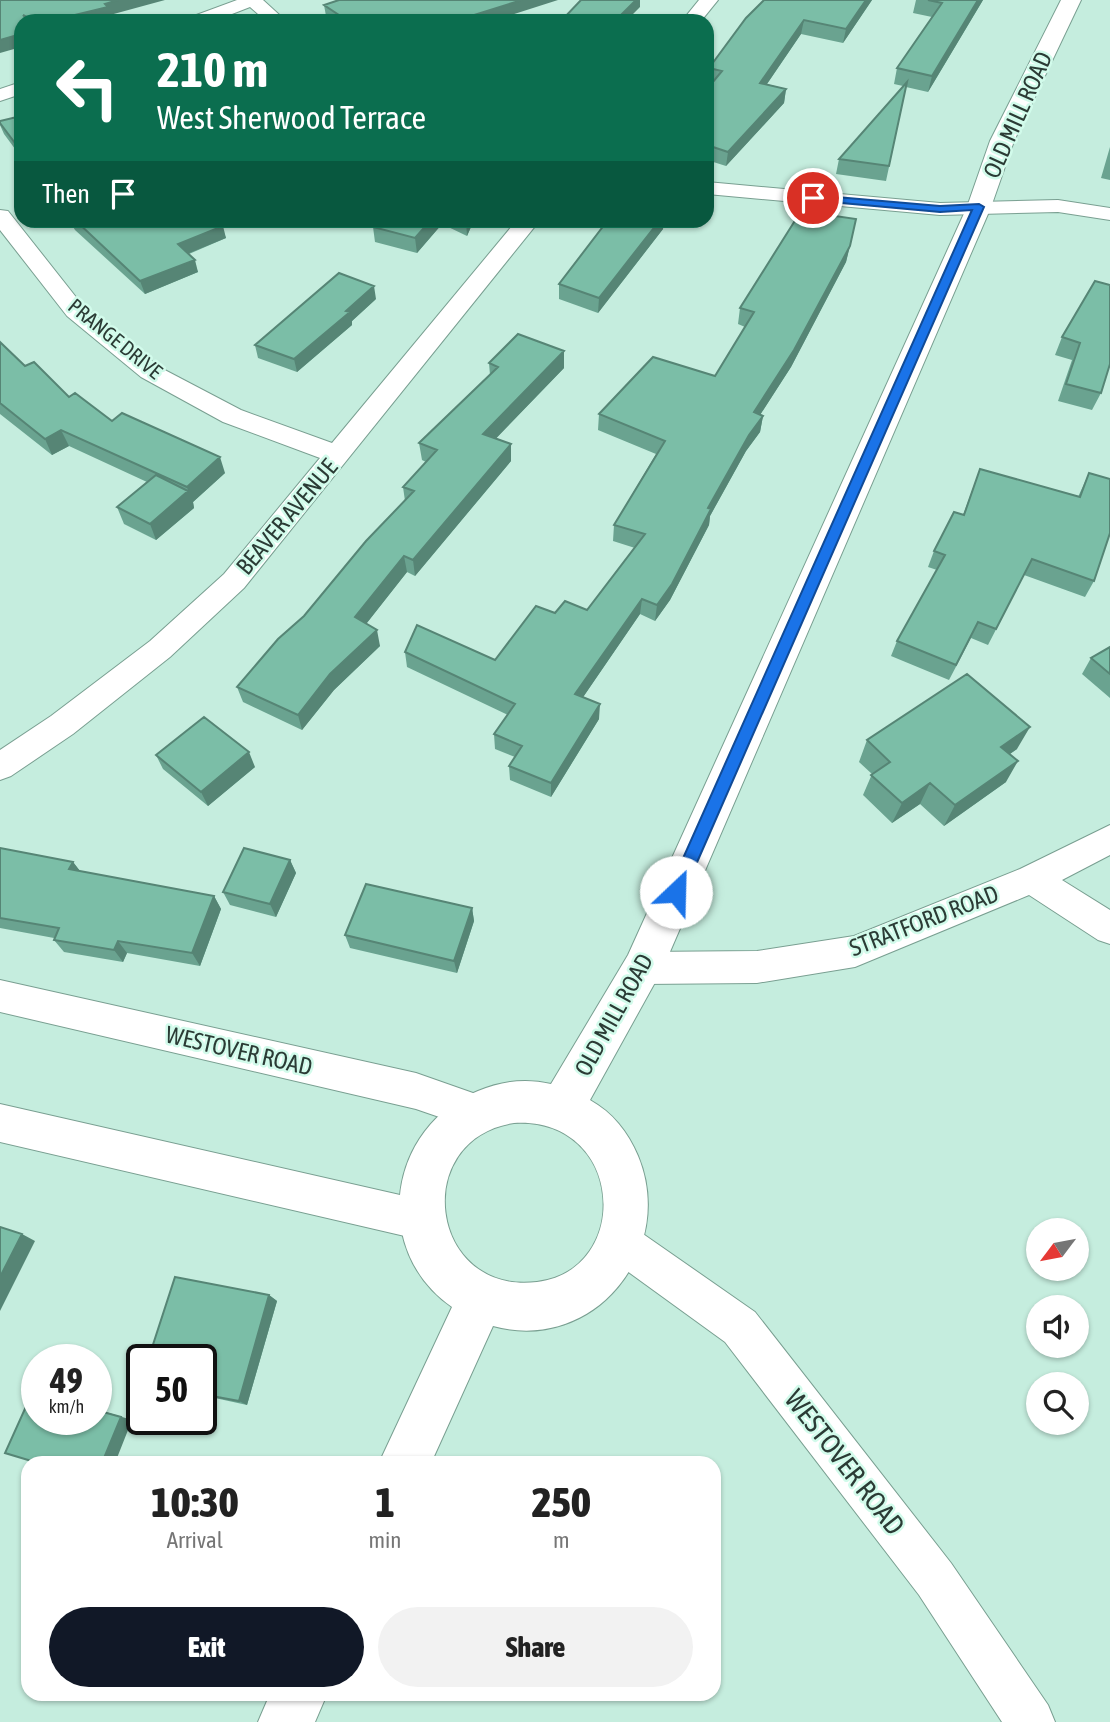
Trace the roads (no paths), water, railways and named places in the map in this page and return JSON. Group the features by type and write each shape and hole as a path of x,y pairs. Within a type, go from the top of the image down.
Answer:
{"main road":[{"name":"OLD MILL ROAD","path":"562,1107 643,968 979,207 1002,141 1071,0"},
{"path":"534,1100 562,1107 589,1123 610,1147 623,1176 626,1209 619,1241 597,1276 563,1300 521,1309 480,1300 452,1280 432,1252 422,1220 423,1187 433,1156 452,1130 477,1112 505,1102 534,1100"},
{"path":"408,1456 480,1300"},
{"path":"286,1722 296,1701"}],"street":[{"path":"215,14 252,0 269,14"},
{"path":"697,14 709,0"},
{"path":"714,189 940,209 1058,206 1110,214"},
{"name":"PRANGE DRIVE","path":"0,216 75,311 150,372 232,416 338,455"},
{"name":"BEAVER AVENUE","path":"0,767 62,725 160,649 234,581 522,228"},
{"name":"STRATFORD ROAD","path":"643,968 757,967 855,951 1032,878 1110,839"},
{"path":"1032,878 1110,929"},
{"name":"WESTOVER ROAD","path":"0,996 416,1091 477,1112"},
{"path":"0,1123 422,1220"},
{"name":"WESTOVER ROAD","path":"619,1241 740,1327 935,1579 1031,1722"}]}
